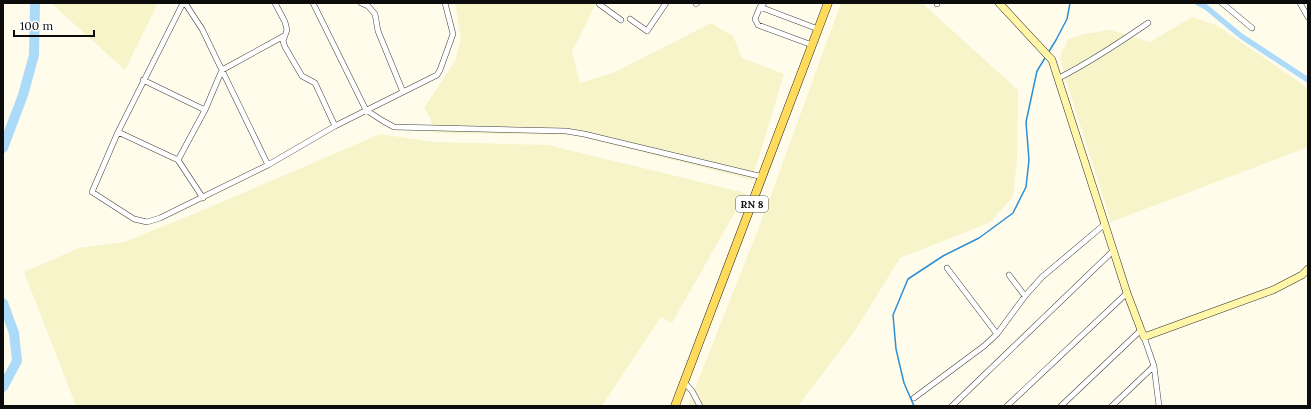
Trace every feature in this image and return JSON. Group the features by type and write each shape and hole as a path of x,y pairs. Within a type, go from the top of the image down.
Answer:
{"main road":[{"name":"RN 8","path":"676,406 828,3"}],"street":[{"path":"268,165 202,29 184,3 143,80 118,132 92,192 134,219 147,222 160,218 268,165 335,126 437,75 453,34 445,3"},
{"path":"178,160 205,110 222,70 282,38 287,30 286,22 275,3"},
{"path":"313,3 366,110 394,127 566,131 763,177"},
{"path":"361,3 368,6 375,14 378,31 403,92"},
{"path":"600,3 599,4 621,20"},
{"path":"630,19 647,31 666,3"},
{"path":"764,3 760,7 754,19 758,25 812,45"},
{"path":"999,3 1006,6 1052,60 1105,224 1154,366 1159,406"},
{"path":"1222,3 1252,28"},
{"path":"1300,3 1308,17"},
{"path":"760,7 818,29"},
{"path":"1059,78 1081,67 1114,47 1148,23"},
{"path":"282,38 285,47 302,76 315,83 335,126"},
{"path":"143,80 205,110"},
{"path":"118,132 178,160 203,198"},
{"path":"914,398 984,346 997,334 1025,296 1042,278 1105,224"},
{"path":"952,406 1114,250"},
{"path":"947,268 997,334"},
{"path":"1144,337 1273,290 1302,275 1308,269"},
{"path":"1009,275 1025,296"},
{"path":"1007,406 1128,293"},
{"path":"1061,406 1141,330"},
{"path":"1112,406 1154,366"},
{"path":"684,382 692,391 700,406"}],"shaded area":[{"path":"51,3 158,3 125,70"},
{"path":"455,3 596,3 572,52 580,83 615,72 711,23 733,36 742,58 784,74 752,180 575,135 434,133 430,117 424,108 455,61 461,39"},
{"path":"841,3 922,3 1018,90 1017,160 1013,197 989,223 900,258 854,332 798,406 688,406 764,214"},
{"path":"1192,17 1216,25 1308,88 1308,147 1111,222 1060,57 1068,39 1084,34 1110,30 1150,42"},
{"path":"380,134 434,142 548,145 746,193 672,323 661,317 602,406 76,406 24,272 79,248 124,242 208,208"}],"waterway":[{"path":"3,148 23,95 34,55 35,3"},
{"path":"1048,53 1067,19 1070,3"},
{"path":"1198,3 1206,7 1241,36 1308,80"},
{"path":"914,406 904,383 896,349 893,315 908,279 943,256 979,238 1013,213 1026,187 1029,160 1026,122 1037,71 1045,58"},
{"path":"3,303 14,333 17,361 3,387"}]}
